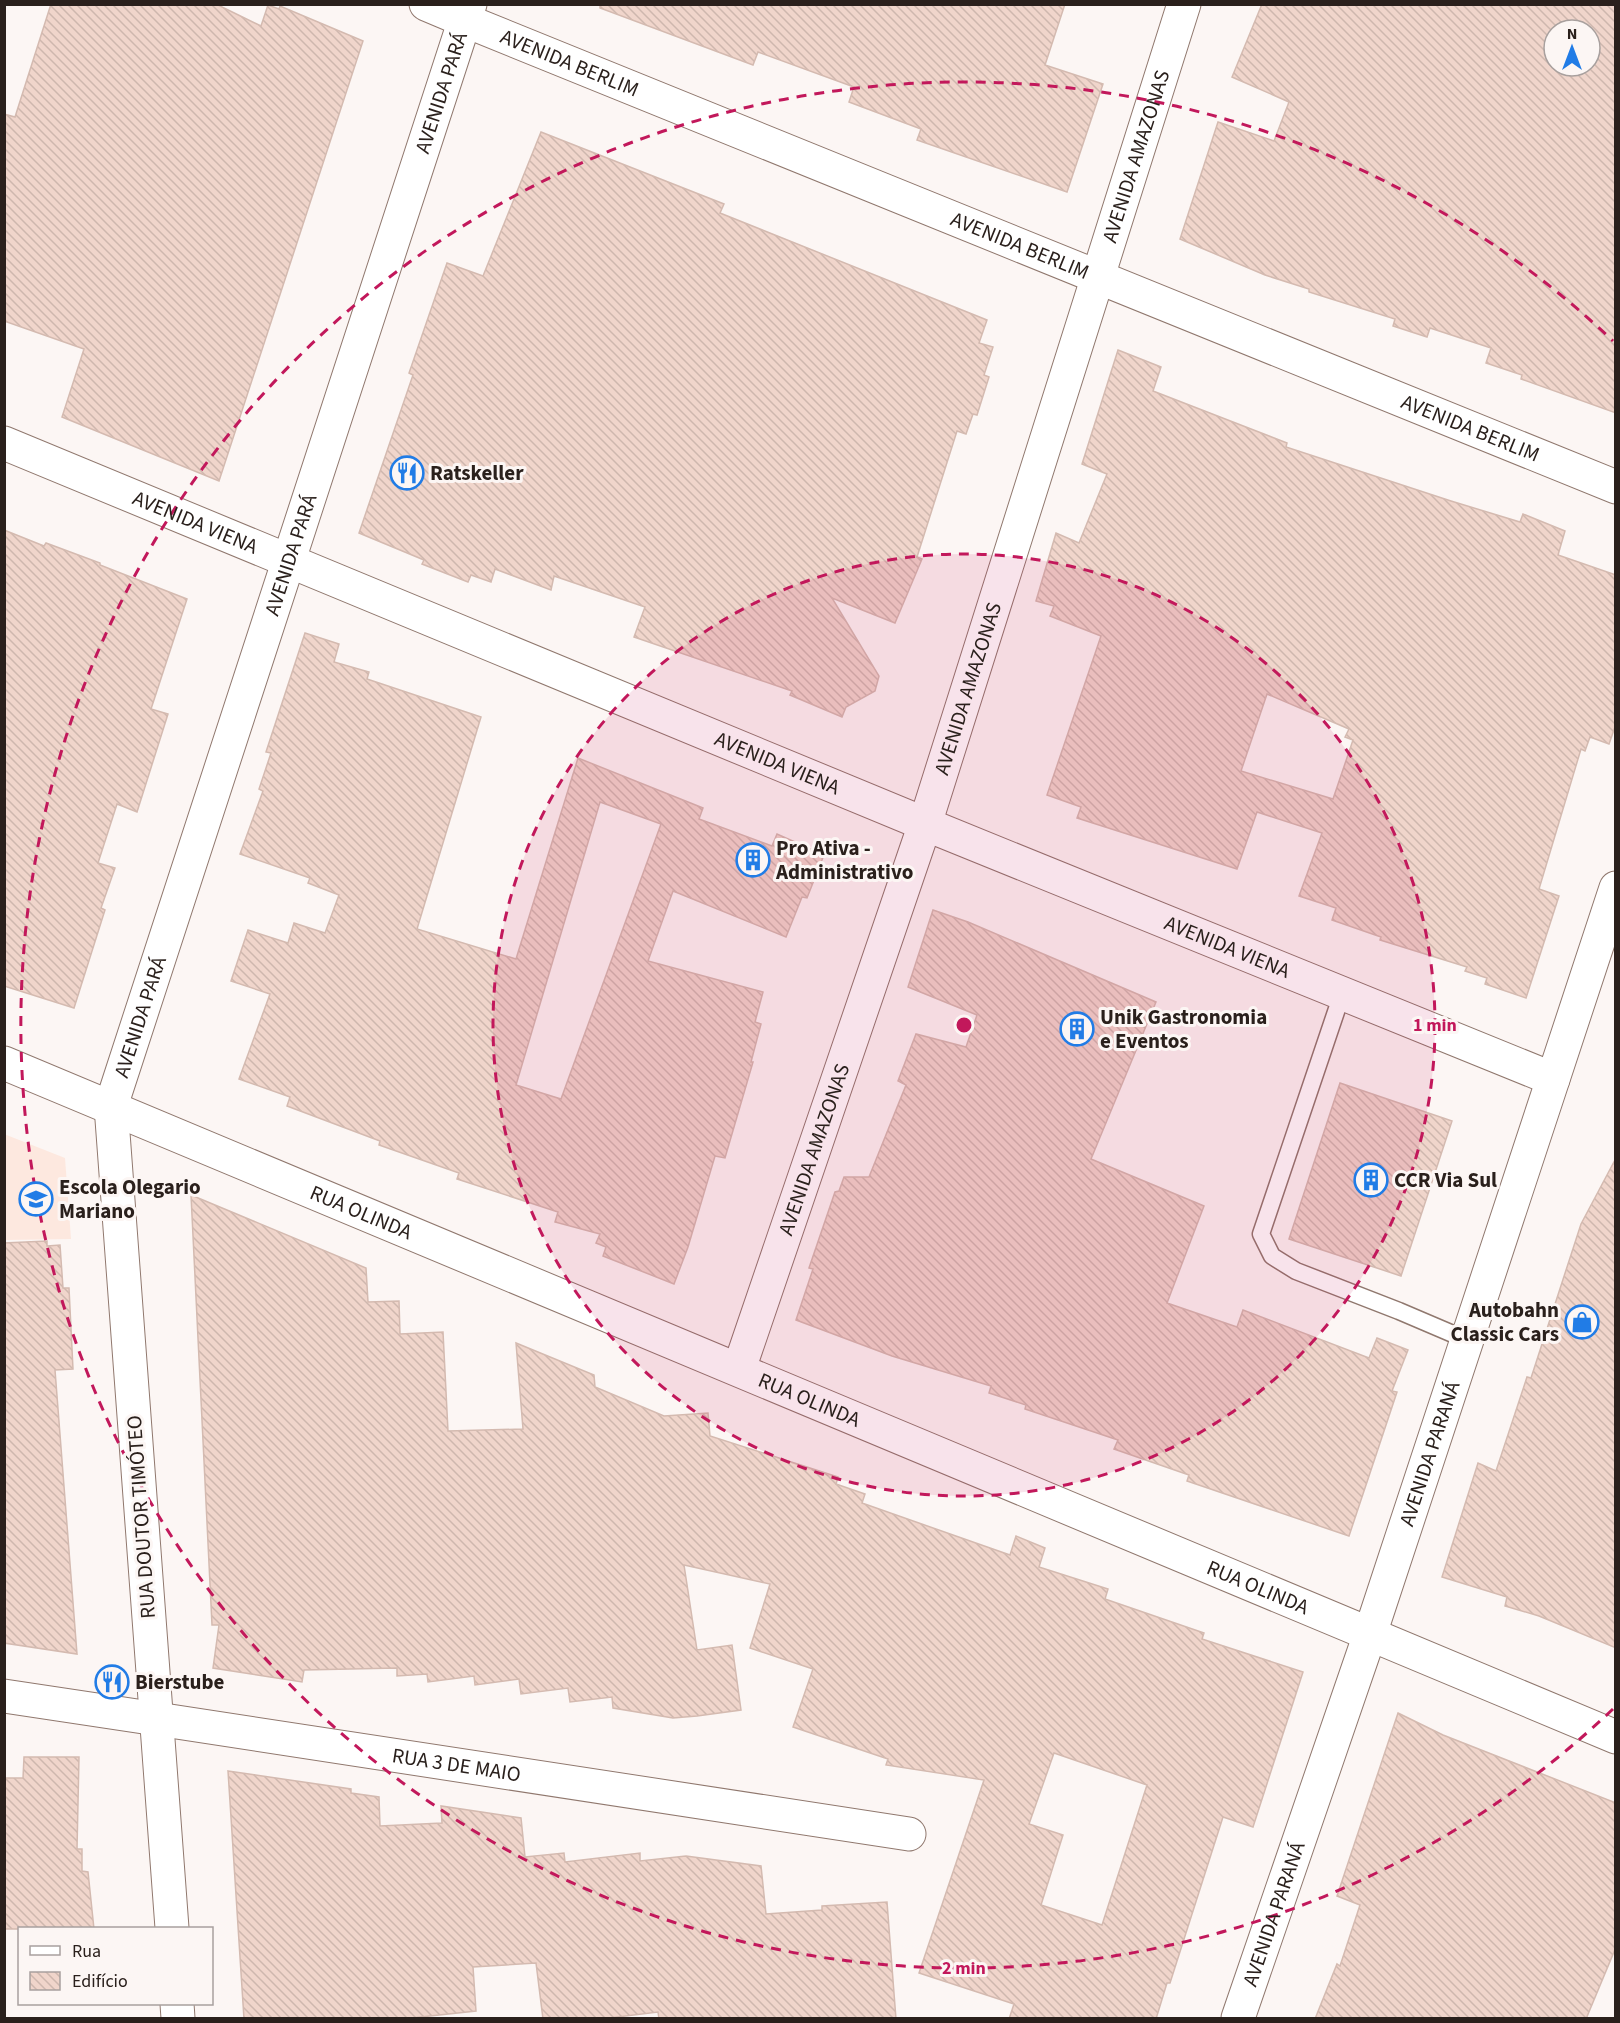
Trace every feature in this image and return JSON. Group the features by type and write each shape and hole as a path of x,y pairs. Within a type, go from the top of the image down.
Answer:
{"street":[{"name":"AVENIDA BERLIM","path":"426,4 467,12 1096,277 1616,487"},
{"name":"AVENIDA AMAZONAS","path":"739,1369 926,824 1096,277 1184,4"},
{"name":"AVENIDA PARÁ","path":"111,1106 467,12"},
{"name":"AVENIDA VIENA","path":"4,443 926,824 1553,1079"},
{"name":"AVENIDA PARANÁ","path":"1239,2019 1371,1634 1616,888"},
{"name":"RUA OLINDA","path":"4,1063 1616,1737"},
{"name":"RUA DOUTOR TIMÓTEO","path":"111,1106 172,1927"},
{"name":"RUA 3 DE MAIO","path":"4,1696 909,1834"}],"lane":[{"path":"1342,994 1261,1234 1272,1256 1296,1271 1400,1311 1467,1340"}],"shaded area":[{"name":"Escola Olegario Mariano","path":"4,1134 65,1158 71,1239 5,1240"}],"building":[{"path":"51,4 216,4 261,26 268,5 279,9 280,6 363,41 219,481 62,417 84,349 4,321 4,114 15,117"},
{"path":"600,4 1065,4 1045,65 1103,84 1067,192 917,140 921,129 849,102 854,87 758,52 753,65 600,8"},
{"path":"1262,4 1616,4 1616,413 1521,379 1522,375 1486,363 1491,348 1430,328 1427,337 1393,326 1395,319 1309,292 1309,289 1265,275 1180,239 1218,122 1274,141 1289,102 1232,77"},
{"path":"541,132 724,204 720,213 987,320 979,343 993,347 984,375 989,377 977,415 973,414 966,434 957,431 917,557 922,559 895,623 832,598 879,676 875,691 846,707 842,717 790,695 792,691 634,637 645,607 554,576 551,590 495,569 491,582 471,575 468,582 422,564 424,560 359,533 413,375 409,373 447,263 483,276"},
{"path":"1118,350 1161,367 1153,391 1287,443 1286,447 1520,522 1523,514 1565,531 1558,555 1616,575 1616,724 1609,744 1590,737 1585,751 1581,749 1539,889 1559,896 1526,998 1485,984 1487,978 1465,971 1467,967 1380,940 1381,937 1332,920 1336,908 1299,896 1322,833 1257,812 1237,869 1077,818 1081,807 1047,795 1101,636 1050,616 1054,606 1036,601 1056,533 1079,543 1107,474 1082,464","holes":["1267,694 1349,729 1345,737 1353,740 1333,799 1241,771"]},
{"path":"4,530 44,546 46,543 100,563 100,565 187,599 151,709 168,714 137,812 117,804 98,863 115,868 101,908 105,910 74,1008 4,986"},
{"path":"305,633 339,644 334,662 369,672 367,679 481,717 417,929 516,959 578,758 703,808 699,819 772,846 777,834 824,855 807,898 802,897 786,937 673,891 648,961 763,992 755,1022 761,1024 751,1062 753,1062 725,1158 715,1156 688,1247 674,1284 603,1256 606,1247 596,1243 600,1234 555,1222 558,1212 457,1179 459,1173 379,1145 380,1141 287,1106 290,1097 239,1079 270,994 231,981 248,930 288,943 294,923 325,933 339,895 308,883 310,878 240,854 263,791 259,789 271,753 266,752","holes":["600,802 661,824 561,1099 516,1085"]},
{"path":"933,910 968,922 1156,1002 1091,1159 1204,1206 1167,1303 1237,1327 1243,1310 1369,1358 1377,1338 1408,1350 1392,1391 1397,1392 1349,1536 1187,1481 1189,1475 1114,1449 1118,1440 1025,1409 1026,1405 989,1393 991,1386 892,1356 796,1320 813,1269 809,1268 835,1192 839,1191 844,1177 869,1177 906,1085 898,1081 916,1034 966,1047 977,1015 908,987"},
{"name":"CCR Via Sul","path":"1340,1083 1452,1121 1401,1276 1289,1239"},
{"path":"1616,1158 1616,1648 1539,1616 1505,1606 1507,1597 1442,1577 1478,1463 1496,1471 1527,1377 1531,1378 1581,1224"},
{"path":"191,1195 366,1268 368,1302 399,1301 400,1334 443,1332 448,1431 523,1429 516,1343 594,1375 595,1387 664,1416 708,1413 710,1436 838,1477 836,1484 865,1494 862,1503 1010,1555 1016,1536 1045,1548 1039,1567 1108,1589 1105,1599 1204,1633 1202,1639 1303,1672 1253,1827 1223,1817 1170,1983 1167,1983 1156,2019 1009,2019 1014,2004 919,1973 984,1780 886,1765 888,1759 793,1727 813,1669 750,1648 770,1584 684,1565 697,1650 732,1645 741,1710 673,1718 613,1708 612,1697 570,1702 568,1688 521,1694 519,1679 475,1685 474,1676 428,1682 427,1674 397,1676 397,1668 304,1670 302,1682 213,1668 219,1625 212,1625","holes":["1054,1753 1147,1785 1102,1925 1041,1905 1063,1835 1029,1824"]},
{"path":"47,1241 47,1246 60,1245 63,1288 69,1288 73,1369 55,1370 77,1654 4,1643 4,1243"},
{"path":"1398,1713 1443,1735 1616,1803 1616,1947 1586,2019 1315,2019 1337,1964 1340,1966 1360,1905 1337,1896"},
{"path":"24,1757 79,1757 77,1849 82,1849 82,1871 88,1872 94,1927 4,1929 4,1778 23,1778"},
{"path":"228,1771 351,1789 351,1793 379,1797 380,1826 442,1823 441,1806 521,1818 525,1857 564,1853 565,1862 640,1853 640,1861 686,1856 761,1866 766,1914 822,1910 822,1906 887,1902 896,2019 659,2019 658,2012 601,2019 543,2019 536,1963 473,1967 476,2011 402,2019 244,2019"}],"place":[{"name":"Ratskeller","path":"407,473"},
{"name":"Pro Ativa - Administrativo","path":"753,860"},
{"name":"Unik Gastronomia e Eventos","path":"1077,1029"},
{"name":"CCR Via Sul","path":"1371,1180"},
{"name":"Escola Olegario Mariano","path":"36,1199"},
{"name":"Autobahn Classic Cars","path":"1582,1322"},
{"name":"Bierstube","path":"112,1682"}]}
